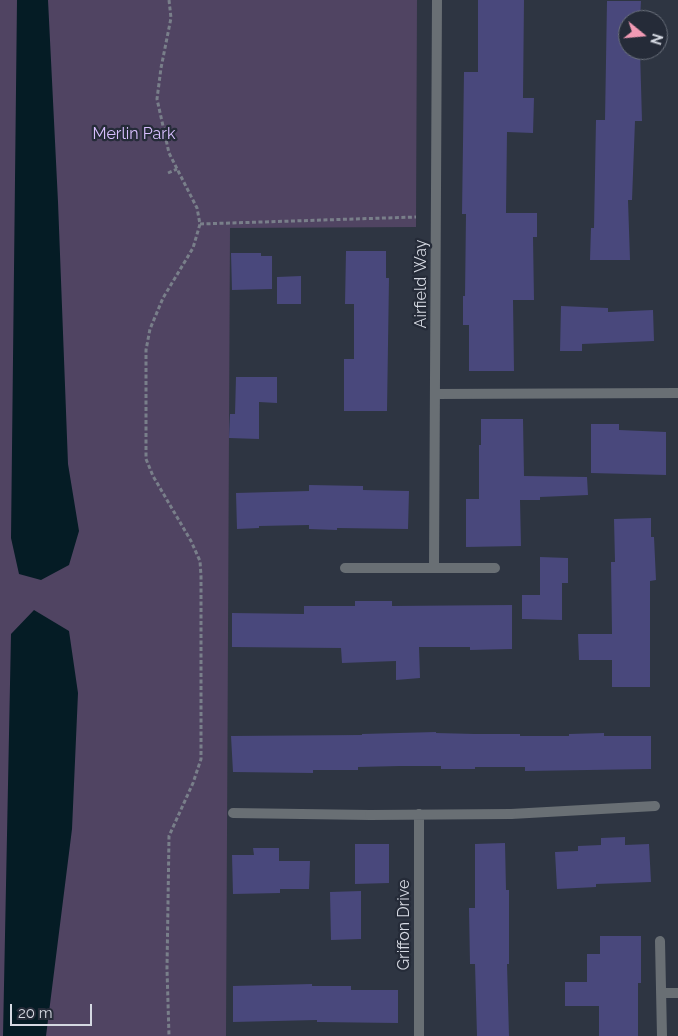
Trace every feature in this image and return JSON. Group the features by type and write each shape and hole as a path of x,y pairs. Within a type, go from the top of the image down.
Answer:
{"street":[{"name":"Airfield Way","path":"434,568 437,0"},
{"path":"435,394 678,393"},
{"path":"345,568 495,568"},
{"path":"233,813 370,815 511,814 655,806"},
{"name":"Griffon Drive","path":"419,814 420,1036"},
{"path":"660,941 662,1036"},
{"path":"661,993 678,993"}],"path":[{"path":"168,0 171,18 157,99 169,153 197,208 200,224 193,248 163,298 150,330 146,350 146,459 153,476 191,541 200,561 201,576 201,759 193,783 169,836 167,970 170,1036"},
{"path":"168,173 177,169"},
{"path":"200,224 405,217 436,218"}],"green space":[{"name":"Merlin Park","path":"0,0 417,0 416,227 230,228 226,1036 0,1036"}],"water":[{"path":"17,0 48,0 68,464 79,531 69,565 41,580 19,574 11,538"},
{"path":"34,610 69,631 78,693 72,829 46,1036 3,1036 11,634"}],"building":[{"path":"478,0 524,0 523,98 534,98 533,133 507,132 506,213 537,213 537,237 533,237 534,300 513,300 514,371 469,371 469,325 463,325 466,214 462,214 464,72 478,72"},
{"path":"607,1 641,1 641,10 618,10 618,60 640,60 642,121 635,121 632,200 628,200 630,260 590,260 591,228 594,228 596,120 605,120"},
{"path":"346,251 386,251 386,278 389,278 387,411 344,411 344,359 354,359 354,304 345,304"},
{"path":"231,253 261,253 261,256 272,256 272,289 232,290"},
{"path":"301,276 301,304 277,304 277,277"},
{"path":"561,306 608,308 608,312 653,310 654,341 582,344 582,351 560,351"},
{"path":"236,377 277,377 277,403 259,402 259,439 229,438 230,414 235,414"},
{"path":"481,419 523,419 524,476 587,477 588,495 540,497 540,500 520,500 521,546 466,547 466,499 479,499"},
{"path":"591,424 619,424 619,430 666,432 666,475 591,473"},
{"path":"309,485 363,486 363,490 409,491 408,529 309,529 309,525 259,526 259,528 237,529 236,493 309,491"},
{"path":"651,518 651,537 654,537 656,580 650,581 650,687 612,687 612,660 579,660 578,634 612,634 611,562 615,562 614,519"},
{"path":"540,557 568,558 568,583 562,583 562,620 522,619 522,595 540,595"},
{"path":"355,601 392,601 392,606 512,605 512,649 470,650 470,647 419,647 420,678 396,680 396,661 342,663 341,648 232,647 232,613 304,614 304,606 355,606"},
{"path":"436,732 520,734 520,736 569,736 569,734 604,733 604,736 651,736 651,769 525,771 525,767 441,769 441,766 400,766 358,767 358,770 313,770 313,773 233,772 231,736 362,735"},
{"path":"625,837 625,845 649,844 651,882 596,884 596,887 557,889 555,852 578,851 578,846 601,845 601,838"},
{"path":"505,843 506,890 509,890 509,964 507,964 509,1036 477,1036 475,964 470,964 469,908 475,908 475,844"},
{"path":"355,844 389,844 389,883 355,884"},
{"path":"253,848 279,848 279,861 310,861 309,889 280,889 280,893 233,894 232,855 254,855"},
{"path":"361,891 361,939 331,940 330,892"},
{"path":"600,936 641,936 641,983 638,983 638,1036 599,1036 599,1006 565,1006 565,982 587,982 587,954 600,954"},
{"path":"312,984 312,986 351,986 351,990 398,990 398,1023 317,1022 317,1020 233,1022 233,986"}]}
